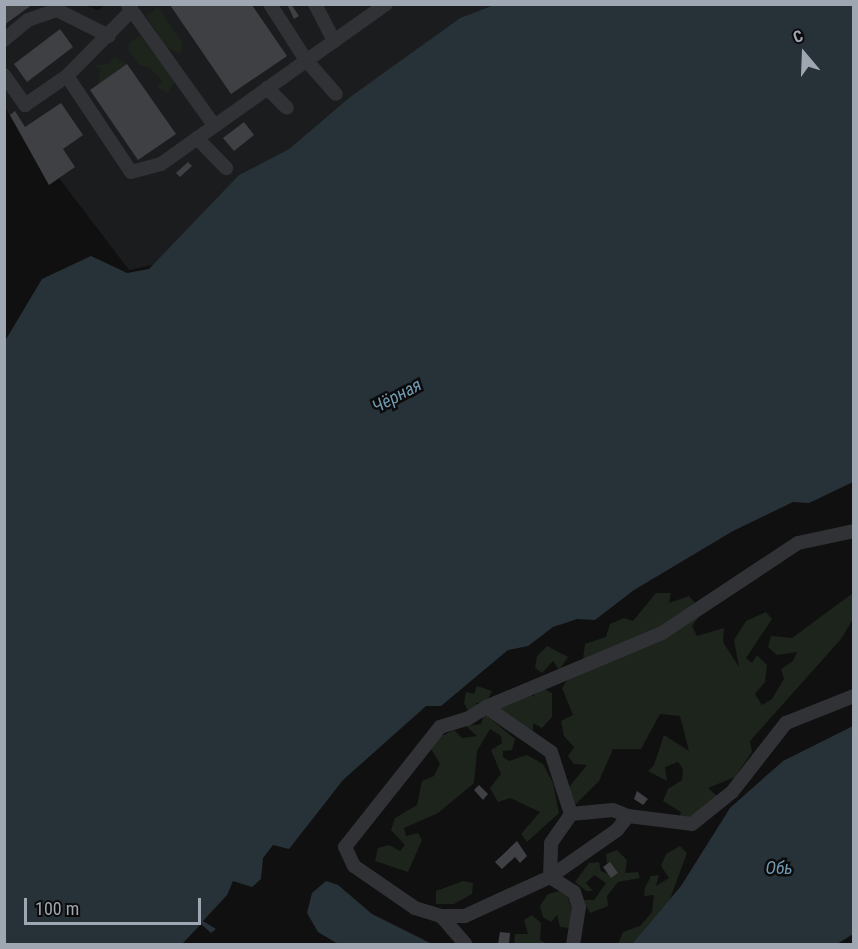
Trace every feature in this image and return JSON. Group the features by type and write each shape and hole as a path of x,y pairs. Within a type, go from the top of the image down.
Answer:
{"lane":[{"path":"270,4 306,60 336,94"},
{"path":"315,4 334,41"},
{"path":"67,76 130,172 161,164 386,4"},
{"path":"4,75 25,105 67,76 109,36 129,8 214,125"},
{"path":"4,40 28,20 57,10 109,36"},
{"path":"267,88 286,108"},
{"path":"197,138 226,168"},
{"path":"628,816 617,830 550,877 465,916 441,916 415,908 376,884 354,866 345,847 440,727 467,719 486,707 662,633 798,543 854,531"},
{"path":"550,877 551,843 571,814 612,810 628,816 692,824 732,792 786,723 854,696"},
{"path":"486,707 551,752 571,814"},
{"path":"550,877 574,892 579,907 573,945"},
{"path":"441,916 465,945"}],"shaded area":[{"path":"107,4 494,5 460,18 350,97 289,149 239,175 156,264 129,270 59,178 49,185 5,107 4,5 85,5 98,10"},
{"path":"158,7 183,44 180,54 166,47 146,16"},
{"path":"140,35 175,82 167,93 157,87 162,81 149,67 139,65 129,51 129,43"},
{"path":"114,57 127,64 98,85 100,69 93,65 108,64"},
{"path":"656,593 671,593 669,603 689,596 695,603 663,630 583,660 585,644 606,637 610,624 624,618 633,621"},
{"path":"853,593 853,619 841,639 750,741 752,752 735,777 708,788 717,796 701,814 678,821 681,812 663,801 668,789 682,780 683,769 678,762 665,767 667,781 648,771 654,765 664,735 689,751 680,716 660,714 641,749 613,749 599,781 575,805 565,792 587,765 574,764 568,756 574,747 564,736 561,721 573,715 562,688 568,679 702,612 692,626 697,636 724,628 723,642 739,667 734,640 746,621 766,612 772,619 746,658 752,663 757,655 767,665 765,682 755,694 762,705 772,699 784,679 781,669 793,661 797,652 777,655 768,647 771,636 792,638"},
{"path":"547,646 568,657 559,670 553,661 542,673 535,668 537,656"},
{"path":"477,686 492,691 486,703 476,703 482,712 515,739 512,750 503,751 503,757 509,761 527,755 543,764 553,783 559,813 527,842 521,834 540,812 510,798 498,802 490,788 501,774 491,750 502,743 501,736 490,729 477,751 474,783 438,813 404,828 406,836 418,833 422,840 408,872 375,861 378,848 389,845 400,851 405,845 391,830 395,818 417,805 422,781 434,776 440,764 430,747 436,739 454,730 462,738 477,736 466,726 481,724 483,718 471,716 464,703 466,692 474,694"},
{"path":"542,688 552,693 552,717 542,728 533,723 533,733 494,709 524,694 533,696"},
{"path":"680,846 687,853 670,899 632,944 618,944 623,932 640,926 652,912 654,895 644,896 645,888 651,876 659,875 656,886 669,878 661,866 666,854"},
{"path":"617,850 627,860 625,873 638,872 640,878 618,882 607,896 608,906 590,913 583,900 594,900 606,883 594,875 586,883 593,891 586,891 575,882 589,863 599,862 601,871 608,874 606,854"},
{"path":"463,881 473,883 472,894 454,904 436,904 436,891"},
{"path":"559,891 567,895 573,914 570,928 560,927 557,915 551,922 543,917 540,906 548,894"},
{"path":"532,915 541,923 540,940 547,944 514,944 515,934 528,934 524,920"}],"water":[{"name":"Чёрная","path":"494,5 853,5 853,482 809,503 793,502 733,531 634,590 595,620 577,619 553,627 528,646 508,650 441,706 426,706 343,780 289,849 273,845 263,858 261,879 252,887 233,881 227,895 203,921 216,929 211,933 201,924 182,944 5,944 5,341 42,279 91,256 127,273 149,269 239,175 289,149 350,97 460,18"},
{"name":"Обь","path":"853,726 853,934 837,944 632,944 681,886 730,808 783,761"},
{"path":"326,881 338,885 372,914 432,944 338,944 318,932 307,913 312,893"}],"building":[{"path":"4,4 33,4 4,25"},
{"path":"287,4 291,4 299,16 294,19"},
{"path":"170,5 252,5 287,56 231,94"},
{"path":"60,29 73,47 27,82 14,64"},
{"path":"127,64 176,134 138,160 90,90"},
{"path":"61,103 83,135 63,149 75,167 49,185 10,115 15,111 25,127"},
{"path":"244,122 254,135 234,151 223,138"},
{"path":"188,162 192,166 180,177 176,173"},
{"path":"479,785 488,794 483,800 474,790"},
{"path":"637,791 648,799 643,805 634,799"},
{"path":"517,841 527,856 520,863 515,857 502,869 495,862"},
{"path":"610,862 618,873 611,878 603,867"},
{"path":"500,932 510,933 509,944 498,944"}]}
